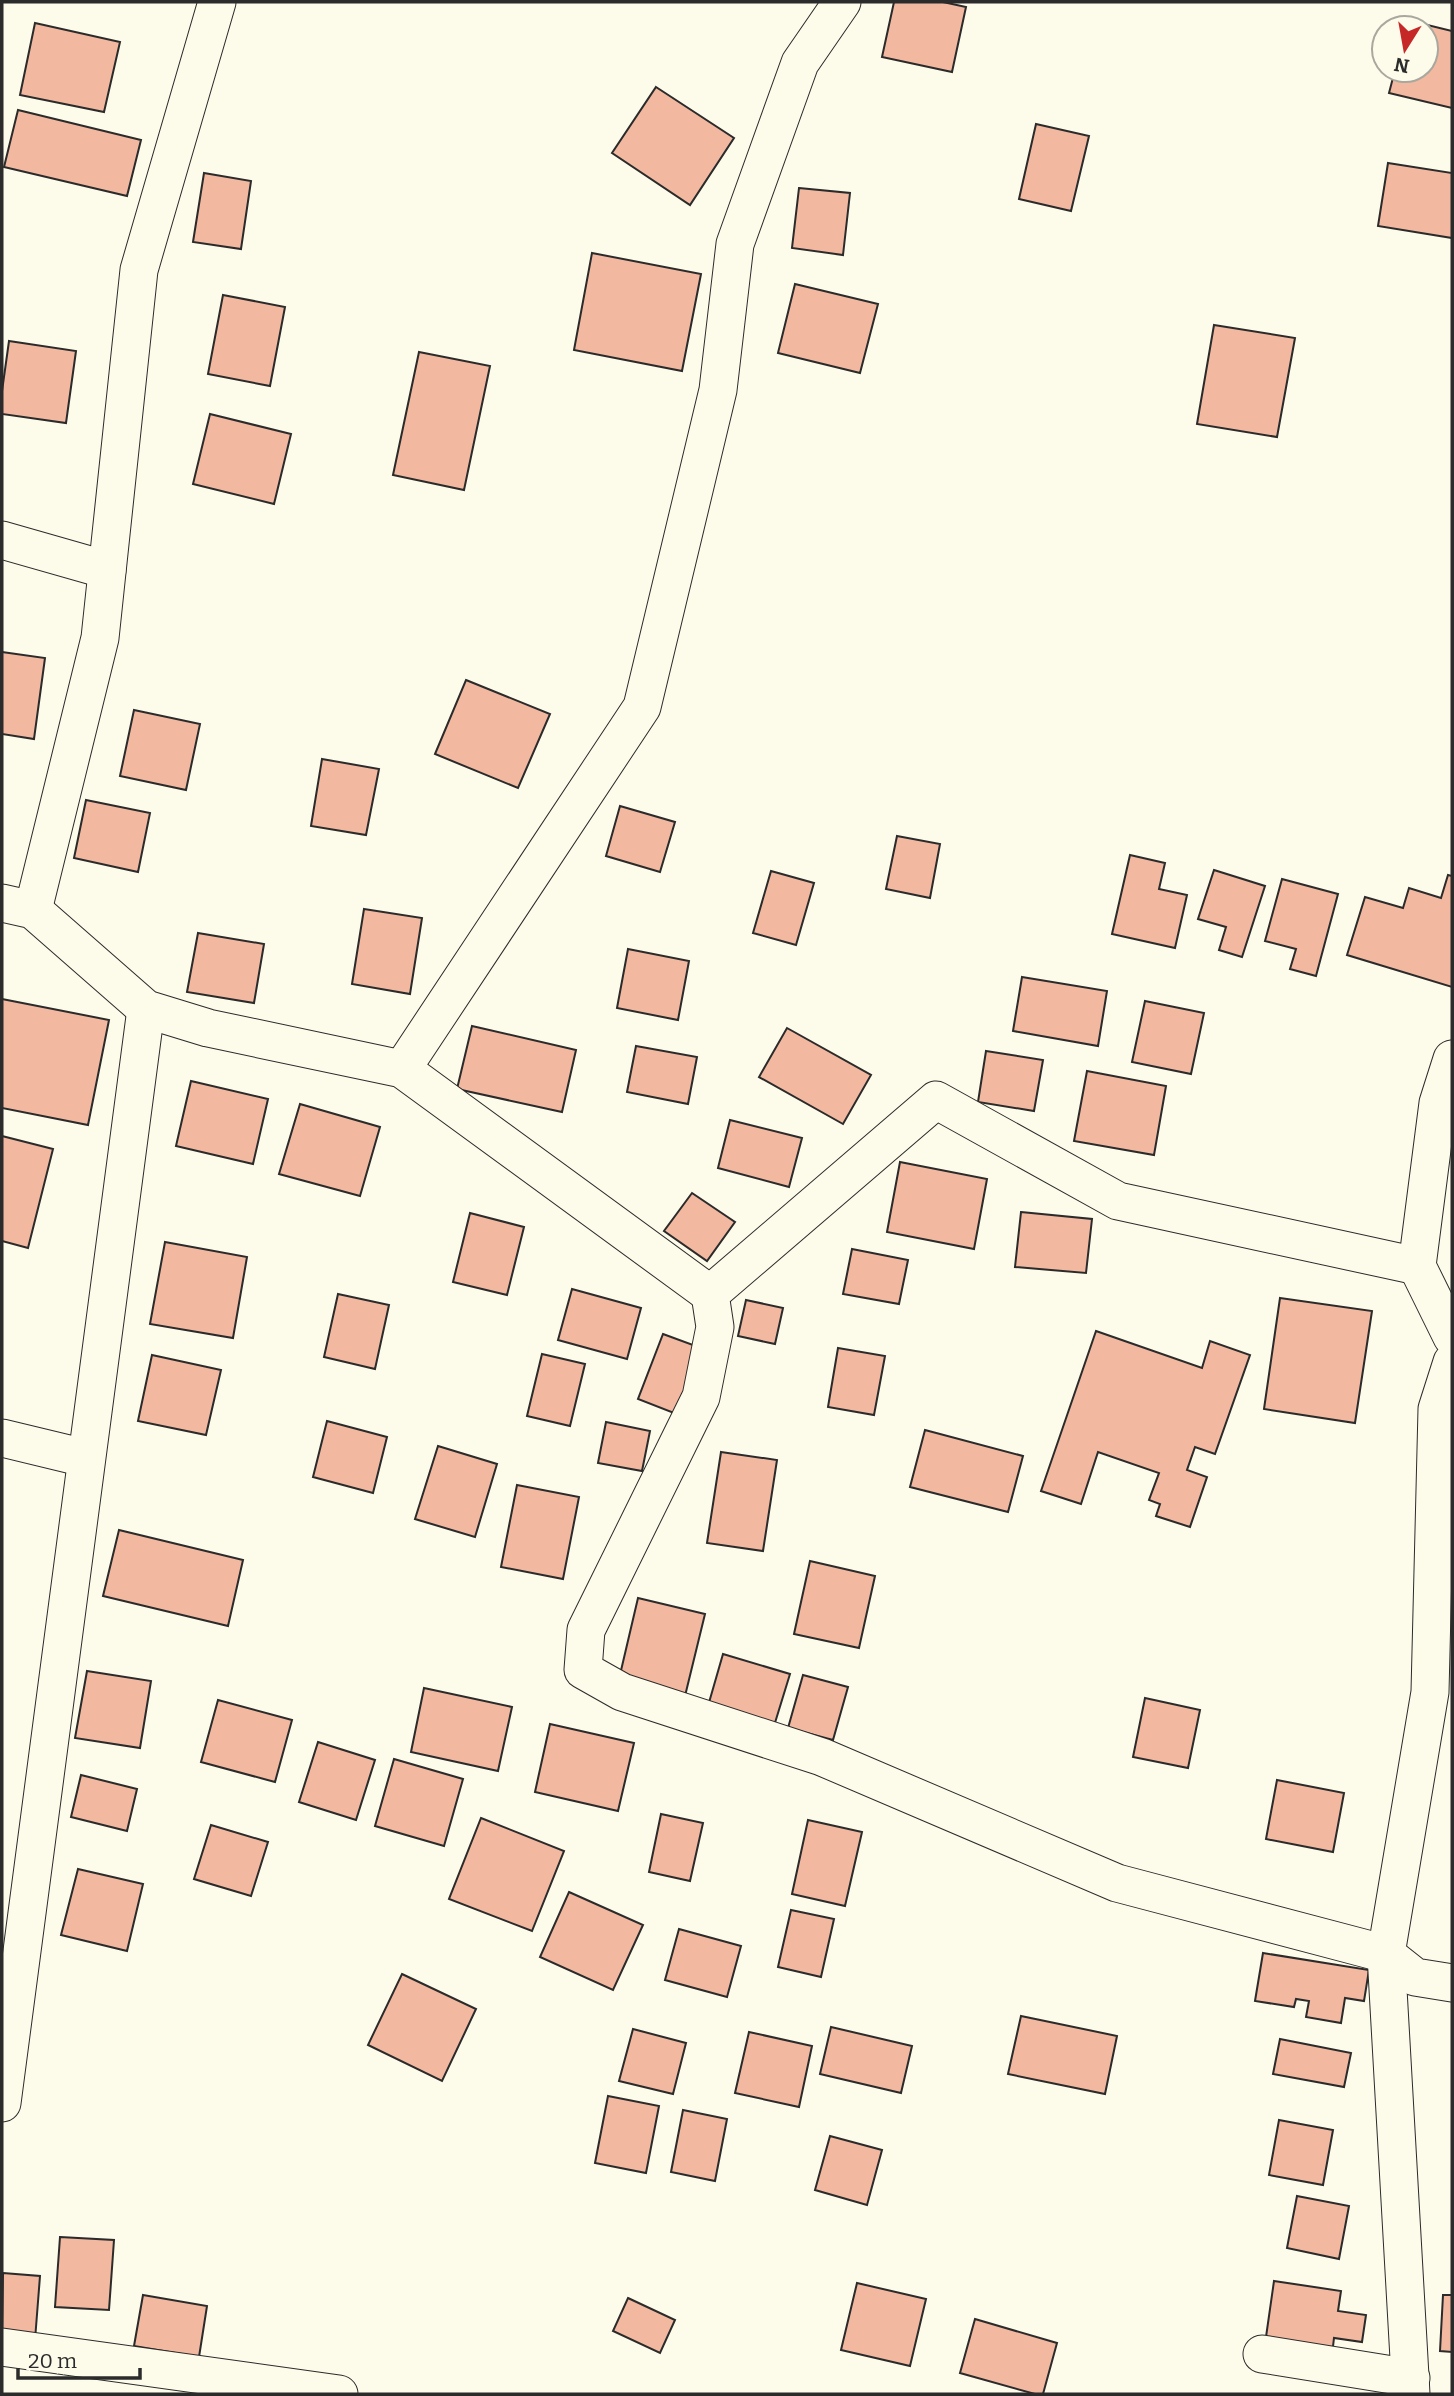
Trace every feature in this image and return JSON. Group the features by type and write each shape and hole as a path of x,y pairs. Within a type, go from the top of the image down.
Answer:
{"street":[{"path":"217,2 139,270 100,638 17,906 146,1009 208,1028 402,1069 710,1294 715,1327 701,1397 586,1630 583,1670 622,1692 822,1757 1117,1883 1386,1954 1415,1977 1452,1983"},
{"path":"402,1069 642,707 718,390 735,244 800,63 842,2"},
{"path":"2,540 107,570"},
{"path":"2,2103 146,1009"},
{"path":"1452,1059 1438,1103 1417,1266 1452,1337"},
{"path":"710,1294 936,1100 1118,1201 1417,1266"},
{"path":"1262,2354 1411,2386 1386,1954 1430,1692 1437,1409 1452,1362"},
{"path":"2,1438 85,1458"},
{"path":"2,2347 339,2394"}],"building":[{"path":"894,2 943,2 966,7 952,72 882,57"},
{"path":"35,23 120,42 104,112 20,95"},
{"path":"1440,28 1452,31 1452,108 1389,93 1391,84 1440,84"},
{"path":"656,87 734,138 690,205 612,153"},
{"path":"18,110 141,140 127,196 4,167"},
{"path":"1036,124 1089,136 1071,211 1019,199"},
{"path":"1388,163 1452,173 1452,238 1378,226"},
{"path":"204,173 251,181 241,249 193,242"},
{"path":"799,188 850,193 843,255 792,248"},
{"path":"592,253 701,274 682,371 574,350"},
{"path":"795,284 878,304 860,373 778,353"},
{"path":"223,295 285,307 270,386 208,374"},
{"path":"1214,325 1295,338 1277,437 1197,424"},
{"path":"9,341 76,351 66,423 2,414 2,391"},
{"path":"419,352 490,366 464,490 393,475"},
{"path":"210,414 291,434 274,504 193,484"},
{"path":"2,652 45,658 34,739 2,734"},
{"path":"466,680 550,714 518,788 435,754"},
{"path":"134,710 200,724 186,790 120,776"},
{"path":"322,759 379,769 366,835 311,826"},
{"path":"86,800 150,813 138,872 74,858"},
{"path":"620,806 675,822 660,872 606,856"},
{"path":"897,836 940,844 930,898 886,889"},
{"path":"1130,855 1165,863 1159,889 1187,895 1175,948 1112,934"},
{"path":"1214,870 1265,886 1242,957 1219,950 1226,927 1198,919"},
{"path":"771,871 814,883 796,945 753,933"},
{"path":"1448,875 1452,876 1452,987 1347,955 1365,897 1403,908 1409,888 1441,898"},
{"path":"1282,879 1338,894 1316,976 1290,969 1296,949 1265,941"},
{"path":"364,909 422,918 410,994 352,984"},
{"path":"198,933 264,944 254,1003 187,992"},
{"path":"628,949 689,961 678,1020 617,1008"},
{"path":"1022,977 1107,991 1098,1046 1013,1031"},
{"path":"2,999 109,1020 88,1125 2,1108"},
{"path":"1145,1001 1204,1013 1191,1074 1132,1062"},
{"path":"472,1026 576,1050 562,1112 457,1089"},
{"path":"787,1028 871,1075 843,1124 759,1077"},
{"path":"636,1046 697,1057 688,1104 627,1092"},
{"path":"986,1051 1043,1060 1034,1111 978,1102"},
{"path":"1087,1071 1166,1086 1154,1155 1074,1141"},
{"path":"191,1081 268,1099 253,1164 176,1146"},
{"path":"300,1104 380,1127 360,1196 279,1174"},
{"path":"730,1120 802,1138 789,1187 718,1168"},
{"path":"2,1136 53,1149 28,1248 2,1241"},
{"path":"900,1162 987,1179 974,1249 887,1232"},
{"path":"692,1193 735,1222 707,1261 664,1231"},
{"path":"1021,1212 1092,1219 1086,1273 1015,1267"},
{"path":"470,1213 524,1227 507,1295 453,1282"},
{"path":"165,1242 247,1257 233,1338 150,1324"},
{"path":"852,1249 908,1260 899,1304 843,1294"},
{"path":"572,1289 641,1308 627,1359 558,1340"},
{"path":"338,1294 389,1305 375,1369 324,1357"},
{"path":"1280,1298 1372,1311 1355,1423 1264,1409"},
{"path":"746,1300 783,1308 775,1344 738,1336"},
{"path":"1096,1331 1202,1368 1210,1341 1250,1355 1215,1454 1195,1447 1187,1470 1207,1477 1190,1527 1156,1516 1160,1504 1149,1500 1159,1473 1098,1452 1081,1504 1041,1491"},
{"path":"663,1334 704,1349 679,1415 638,1399"},
{"path":"838,1348 885,1356 874,1415 828,1407"},
{"path":"542,1354 585,1364 570,1426 527,1416"},
{"path":"152,1355 221,1370 206,1435 138,1421"},
{"path":"327,1421 387,1437 373,1493 313,1477"},
{"path":"606,1422 650,1431 642,1471 598,1463"},
{"path":"925,1430 1023,1456 1008,1512 910,1487"},
{"path":"438,1446 497,1464 475,1537 415,1519"},
{"path":"721,1452 777,1460 763,1551 707,1543"},
{"path":"517,1485 579,1497 563,1579 501,1567"},
{"path":"119,1530 243,1560 228,1626 103,1596"},
{"path":"810,1561 875,1576 859,1648 794,1634"},
{"path":"638,1598 705,1614 685,1696 619,1679"},
{"path":"723,1654 790,1674 774,1726 708,1706"},
{"path":"87,1671 151,1681 140,1748 75,1738"},
{"path":"803,1675 848,1687 833,1740 788,1728"},
{"path":"424,1688 512,1707 498,1771 411,1752"},
{"path":"1145,1698 1200,1710 1188,1768 1133,1757"},
{"path":"218,1700 292,1720 275,1782 201,1762"},
{"path":"550,1724 634,1743 618,1811 535,1792"},
{"path":"318,1742 375,1760 356,1820 299,1802"},
{"path":"394,1759 463,1779 444,1846 375,1826"},
{"path":"81,1775 137,1789 127,1831 71,1817"},
{"path":"1277,1780 1344,1793 1333,1852 1266,1839"},
{"path":"661,1814 703,1823 690,1881 649,1872"},
{"path":"481,1818 564,1851 532,1931 449,1899"},
{"path":"808,1820 862,1832 845,1906 792,1894"},
{"path":"211,1825 268,1842 251,1896 194,1879"},
{"path":"78,1869 143,1884 127,1951 61,1935"},
{"path":"569,1892 643,1925 613,1990 540,1957"},
{"path":"791,1910 834,1919 821,1977 778,1967"},
{"path":"679,1929 741,1946 727,1997 665,1980"},
{"path":"1263,1953 1369,1970 1364,2001 1345,1998 1341,2023 1306,2017 1309,2001 1296,1999 1294,2007 1255,2001"},
{"path":"402,1974 476,2009 442,2081 368,2045"},
{"path":"1021,2016 1117,2036 1105,2094 1008,2074"},
{"path":"831,2027 912,2046 901,2093 820,2074"},
{"path":"633,2029 686,2043 673,2094 619,2081"},
{"path":"749,2032 812,2046 799,2107 735,2093"},
{"path":"1280,2039 1351,2053 1344,2087 1273,2074"},
{"path":"608,2096 659,2106 646,2173 595,2163"},
{"path":"683,2110 727,2119 715,2181 671,2172"},
{"path":"1279,2120 1333,2130 1323,2185 1269,2175"},
{"path":"830,2136 882,2150 867,2205 815,2190"},
{"path":"1297,2196 1349,2206 1339,2259 1287,2248"},
{"path":"60,2237 114,2240 109,2310 55,2307"},
{"path":"3,2273 40,2276 35,2340 2,2338"},
{"path":"1274,2281 1341,2291 1338,2311 1366,2315 1362,2342 1334,2338 1332,2355 1265,2344"},
{"path":"857,2283 926,2299 910,2366 841,2350"},
{"path":"143,2295 207,2306 199,2357 134,2346"},
{"path":"1443,2295 1452,2295 1452,2352 1440,2351"},
{"path":"628,2298 675,2320 660,2353 613,2331"},
{"path":"975,2319 1057,2343 1043,2394 960,2373"}]}
